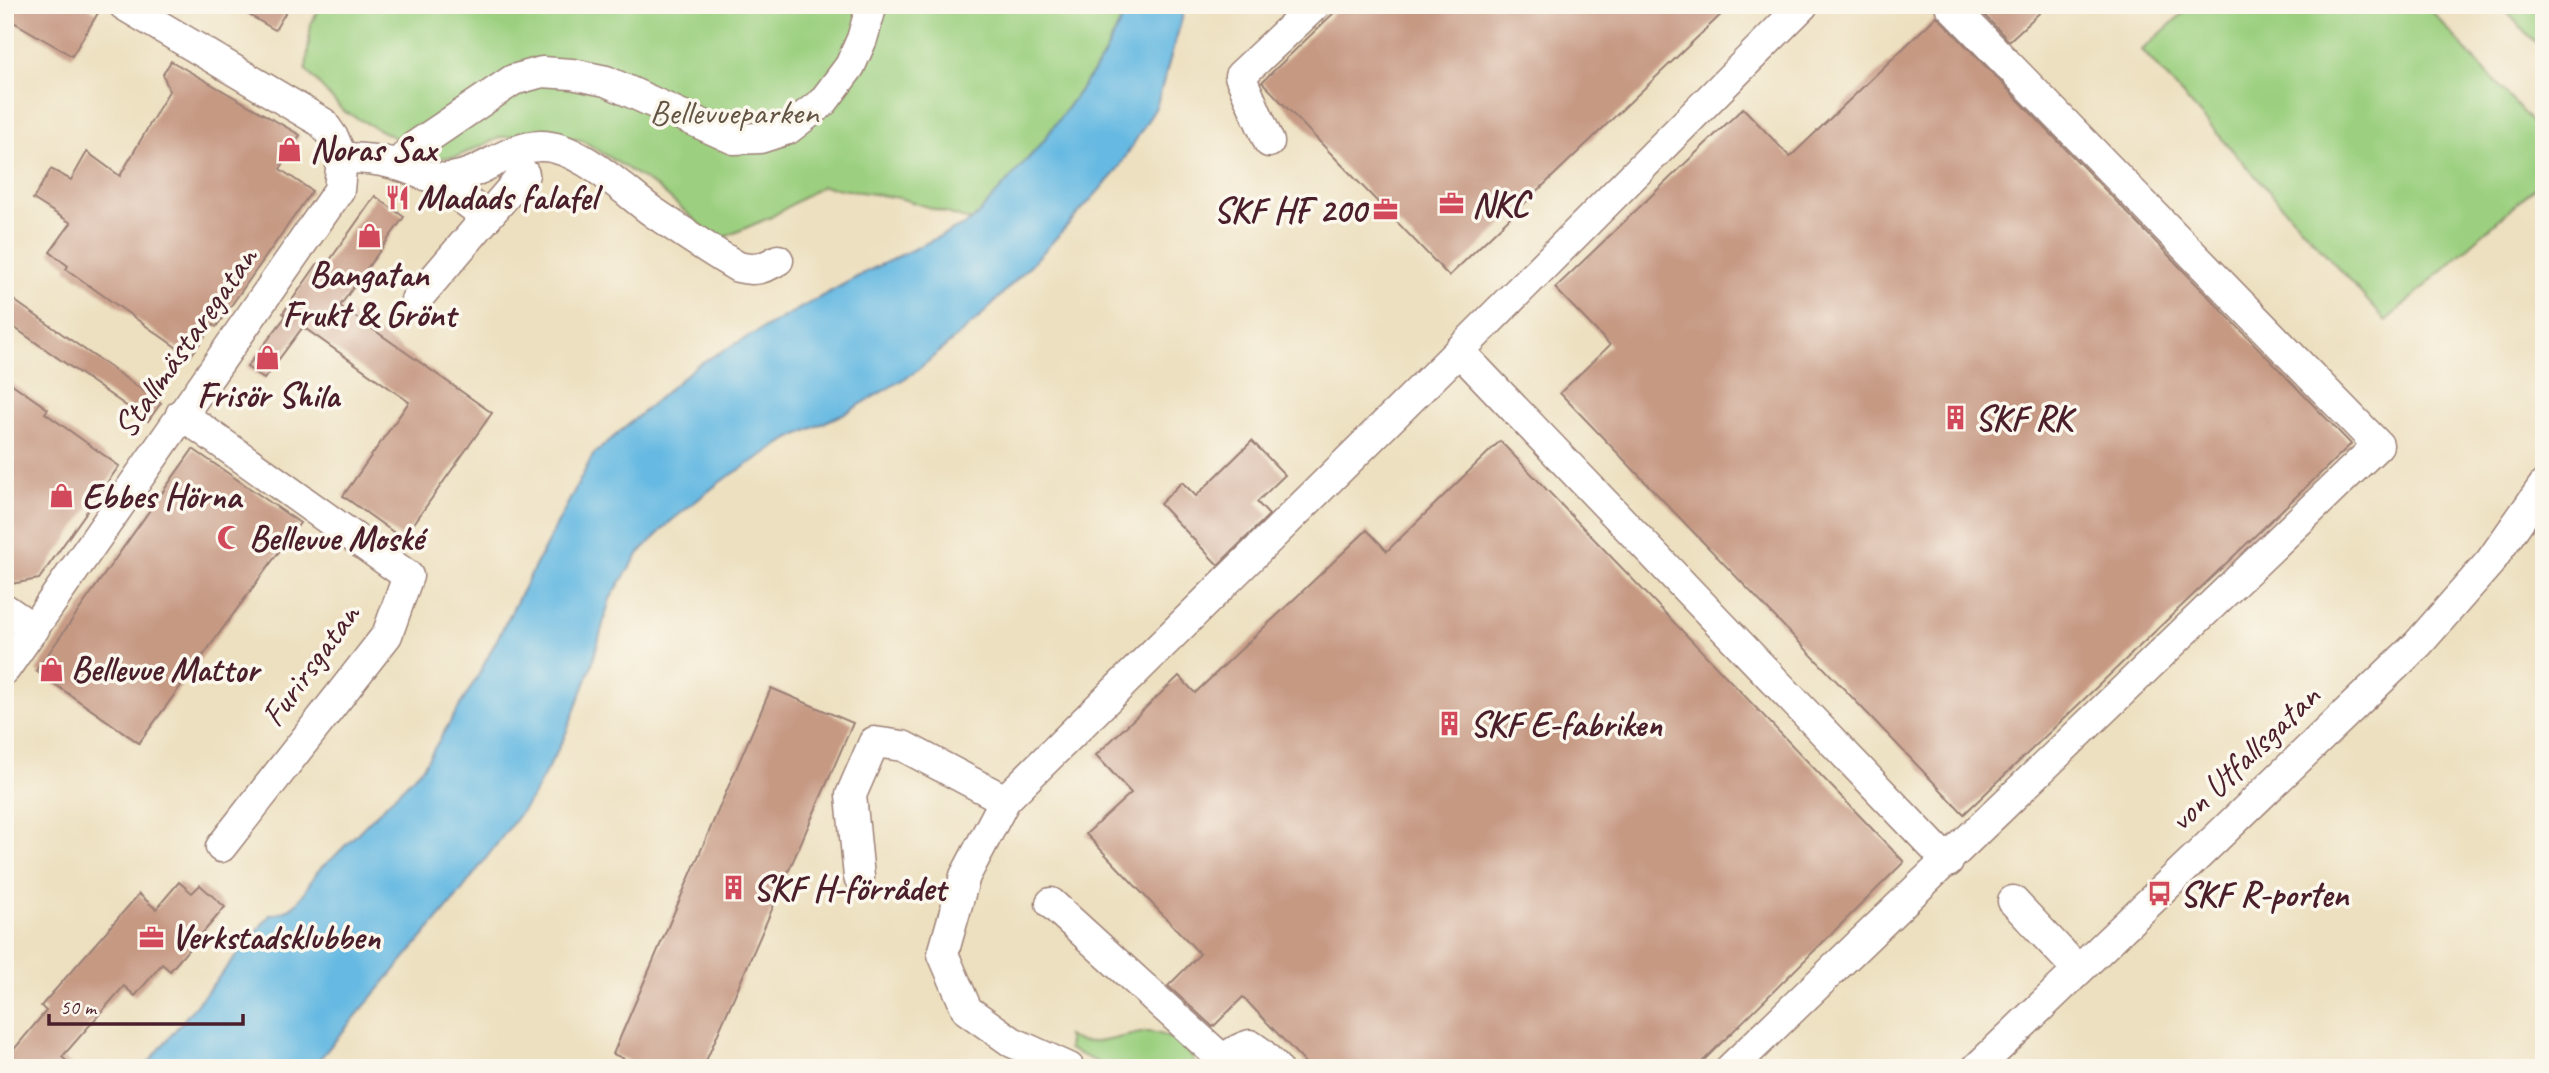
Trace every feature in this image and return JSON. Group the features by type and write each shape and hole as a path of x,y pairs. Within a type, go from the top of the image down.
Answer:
{"street":[{"path":"124,5 323,123 342,158 365,158 397,164 429,177 450,178 473,172 514,151 538,146 558,147 592,166 653,211 738,267 753,270 766,268 778,260"},
{"path":"1269,142 1240,76 1315,5"},
{"path":"1069,1068 1012,1042 967,1010 943,954 965,876 1005,800 1459,351 1803,5"},
{"path":"1731,1068 2378,446 1950,5"},
{"path":"397,164 414,146 513,80 542,72 572,74 606,81 734,139 770,135 788,129 823,102 850,66 863,39 871,8"},
{"name":"Stallmästaregatan","path":"5,669 339,190 342,158"},
{"path":"416,300 524,174"},
{"path":"450,178 459,196 487,217"},
{"path":"1459,351 1948,862"},
{"name":"Furirsgatan","path":"181,414 408,576 387,635 221,847"},
{"name":"von Utfallsgatan","path":"1977,1068 2418,644 2490,562 2544,485"},
{"path":"5,609 34,629"},
{"path":"859,877 851,795 874,742 903,746 1005,800"},
{"path":"2013,901 2078,970"},
{"path":"1051,903 1221,1064 1239,1048 1250,1045 1276,1068"}],"green space":[{"name":"Bellevueparken","path":"322,5 1129,5 1102,59 1042,143 972,221 899,198 822,186 771,217 718,240 658,188 583,141 561,135 501,137 456,157 432,158 414,136 397,139 343,111 306,70 311,23"},
{"path":"2192,5 2426,5 2544,136 2544,179 2386,321 2142,50"},
{"path":"2500,5 2544,5 2544,52"},
{"path":"1145,1032 1166,1036 1179,1044 1194,1060 1192,1068 1110,1068 1068,1049 1067,1036 1096,1042"}],"water":[{"path":"1129,5 1186,5 1156,107 1116,172 979,318 914,373 849,411 787,440 720,482 671,521 639,553 610,599 591,668 564,738 533,796 456,898 312,1068 144,1068 270,915 293,906 322,867 423,767 479,674 593,455 697,365 866,272 972,221 1042,143 1102,59"}],"building":[{"path":"5,5 85,5 98,13 72,56 5,17"},
{"path":"232,5 290,5 275,30"},
{"name":"NKC","path":"1342,5 1731,5 1449,276 1262,82"},
{"path":"1975,5 2048,5 2009,41"},
{"name":"SKF RK","path":"1937,16 2351,444 1964,814 1560,393 1610,345 1555,288 1743,108 1790,157"},
{"path":"171,61 300,135 280,169 312,191 216,327 213,325 190,357 66,269 68,266 50,252 71,223 33,199 51,169 71,180 87,152 120,176 169,91 163,74"},
{"path":"375,196 404,217 340,306 492,413 403,539 343,496 409,402 303,327 264,379 247,367 286,316 283,313 318,263 325,267"},
{"path":"5,294 161,403 148,421 5,321"},
{"name":"Ebbes Hörna","path":"5,379 48,409 45,413 119,466 39,579 5,585"},
{"path":"1252,441 1285,475 1257,502 1269,515 1218,565 1160,504 1182,482 1196,496"},
{"name":"SKF E-fabriken","path":"1500,441 1904,862 1696,1068 1310,1068 1243,997 1213,1027 1168,986 1200,954 1086,834 1131,793 1096,755 1179,676 1195,693 1367,530 1387,551"},
{"path":"193,449 300,523 139,743 36,671"},
{"name":"SKF H-förrådet","path":"771,688 853,723 703,1068 645,1068 613,1054"},
{"name":"Verkstadsklubben","path":"179,882 192,893 200,885 225,907 170,971 162,964 135,996 124,986 62,1057 74,1068 5,1068 5,1060 46,1011 41,1006 139,894 156,909"}],"place":[{"name":"Noras Sax","path":"290,149"},
{"name":"Madads falafel","path":"397,197"},
{"name":"NKC","path":"1452,204"},
{"name":"SKF HF 200","path":"1386,210"},
{"name":"Bangatan Frukt & Grönt","path":"369,236"},
{"name":"Frisör Shila","path":"268,357"},
{"name":"SKF RK","path":"1955,418"},
{"name":"Ebbes Hörna","path":"62,496"},
{"name":"Bellevue Moské","path":"229,538"},
{"name":"Bellevue Mattor","path":"51,669"},
{"name":"SKF E-fabriken","path":"1450,724"},
{"name":"SKF H-förrådet","path":"733,888"},
{"name":"SKF R-porten","path":"2160,894"},
{"name":"Verkstadsklubben","path":"151,937"}]}
